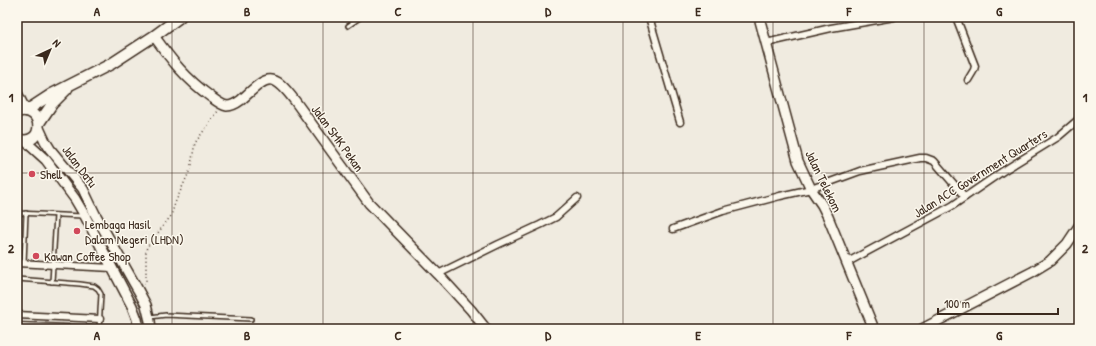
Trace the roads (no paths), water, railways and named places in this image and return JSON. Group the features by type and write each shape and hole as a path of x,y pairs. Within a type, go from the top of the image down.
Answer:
{"main road":[{"path":"22,111 42,99 111,64 180,17"},
{"path":"20,142 29,140 36,135 39,126 52,104 73,83"},
{"path":"22,111 34,115 39,126"}],"street":[{"path":"649,17 680,122"},
{"name":"Jalan Telekom","path":"759,17 798,161 811,189 825,211 874,329"},
{"path":"766,43 831,28 894,17"},
{"path":"956,17 975,66 968,80"},
{"name":"Jalan SMK Pekan","path":"154,36 173,62 187,77 202,90 227,106 237,103 260,83 266,80 271,79 277,82 292,96 369,203 438,274 486,329"},
{"path":"17,93 22,111"},
{"name":"Jalan ACC Government Quarters","path":"846,262 942,212 1003,171 1058,137 1079,119"},
{"name":"Jalan Datu","path":"39,126 50,149 83,189 146,305 150,317 151,329"},
{"name":"Jalan Datu","path":"20,142 46,160 75,200 94,232 132,306 139,329"},
{"path":"673,229 723,212 811,189 860,171 920,158 926,158 934,161 965,197"},
{"path":"438,274 556,217 577,198"},
{"path":"922,329 1032,272 1058,254 1079,226"},
{"path":"94,232 103,228"},
{"path":"20,263 112,268"},
{"path":"17,315 100,319"},
{"path":"17,326 93,329"}],"lane":[{"path":"348,26 361,17"},
{"path":"17,213 85,216 96,214"},
{"path":"20,263 26,213"},
{"path":"52,282 56,215"},
{"path":"17,279 80,284 98,288 101,294 99,329"},
{"path":"150,317 166,315 251,319"}],"place":[{"name":"Shell","path":"32,174"},
{"name":"Lembaga Hasil Dalam Negeri (LHDN)","path":"77,231"},
{"name":"Kawan Coffee Shop","path":"36,256"}]}
